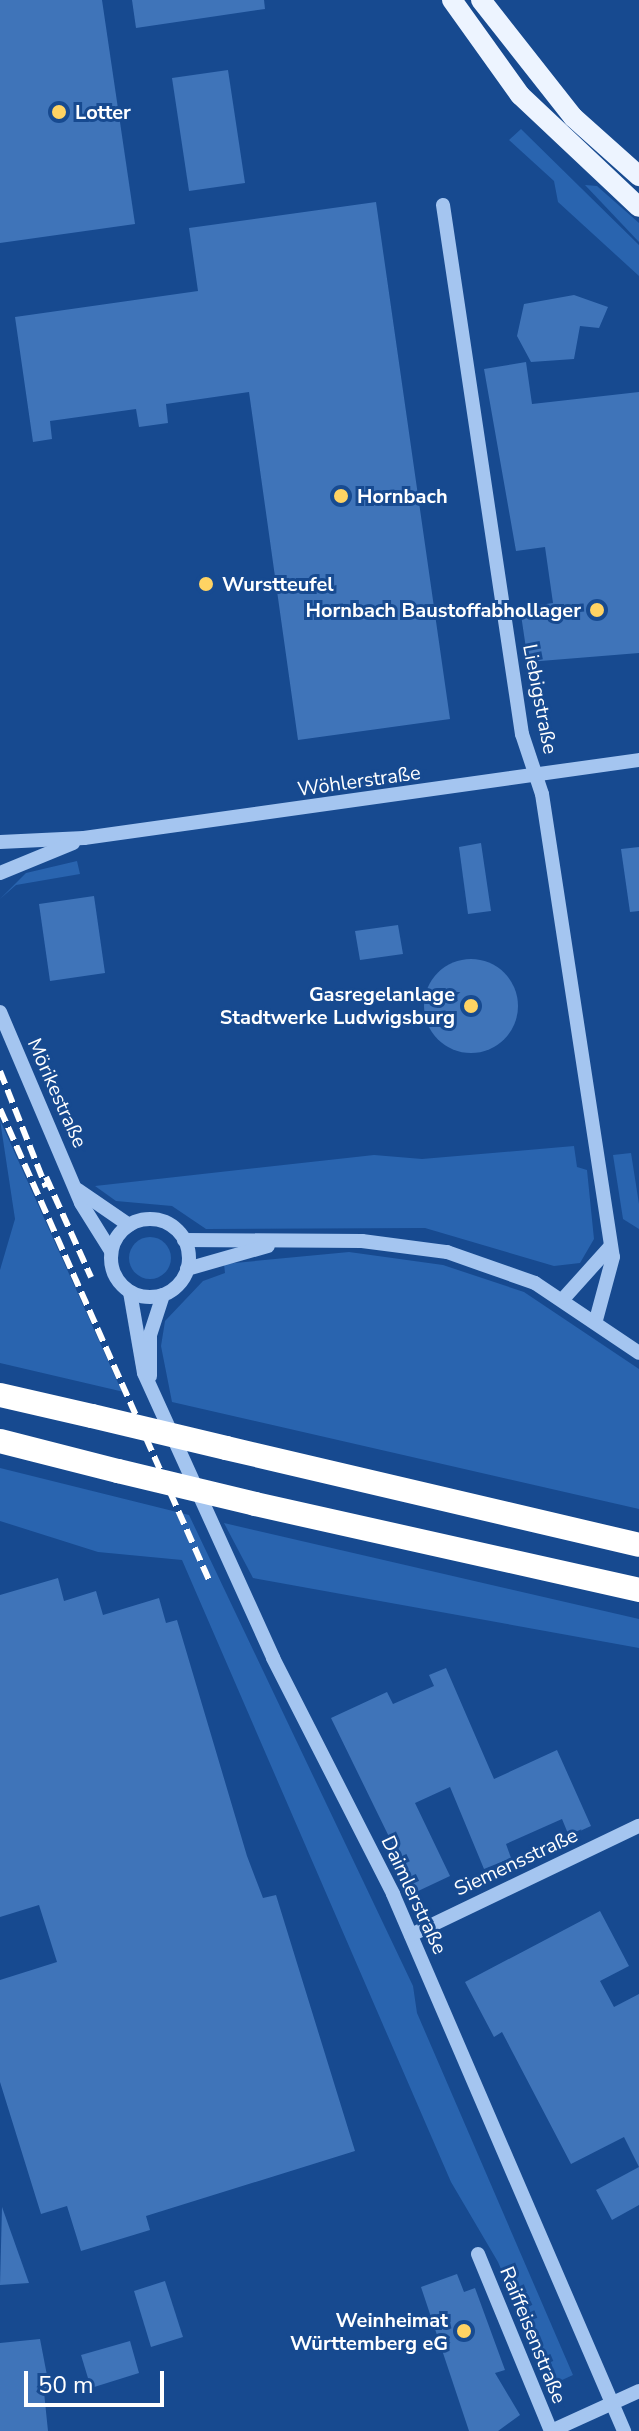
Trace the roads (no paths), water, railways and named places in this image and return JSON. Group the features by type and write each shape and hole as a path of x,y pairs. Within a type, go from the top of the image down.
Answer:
{"highway":[{"path":"0,1395 639,1545"},
{"path":"0,1441 255,1504 639,1590"}],"main road":[{"path":"452,0 529,104 639,207"},
{"path":"481,0 573,117 639,176"}],"street":[{"name":"Liebigstraße","path":"443,205 522,734 536,775 610,1247 610,1285 596,1320"},
{"name":"Wöhlerstraße","path":"0,842 84,838 639,760"},
{"name":"Wöhlerstraße","path":"0,873 84,838"},
{"name":"Mörikestraße","path":"0,1012 78,1189 111,1251"},
{"path":"78,1189 129,1225 166,1223 184,1240 187,1269"},
{"path":"129,1225 111,1251 116,1278 130,1292 163,1295 187,1269 276,1244"},
{"path":"184,1240 421,1247 488,1264 564,1298 639,1353"},
{"path":"564,1298 610,1247"},
{"name":"Daimlerstraße","path":"130,1292 150,1384 273,1658 411,1935 624,2431"},
{"name":"Daimlerstraße","path":"150,1384 150,1335 163,1295"},
{"name":"Siemensstraße","path":"411,1935 639,1826"},
{"name":"Raiffeisenstraße","path":"478,2254 551,2431 610,2400 639,2391"}],"railway":[{"path":"0,1071 46,1187"},
{"path":"0,1109 209,1580"},
{"path":"46,1177 91,1277"}],"place":[{"name":"Lotter","path":"59,112"},
{"name":"Hornbach","path":"341,496"},
{"name":"Wurstteufel","path":"206,584"},
{"name":"Hornbach Baustoffabhollager","path":"597,610"},
{"name":"Gasregelanlage Stadtwerke Ludwigsburg","path":"471,1006"},
{"name":"Weinheimat Württemberg eG","path":"464,2331"}]}
